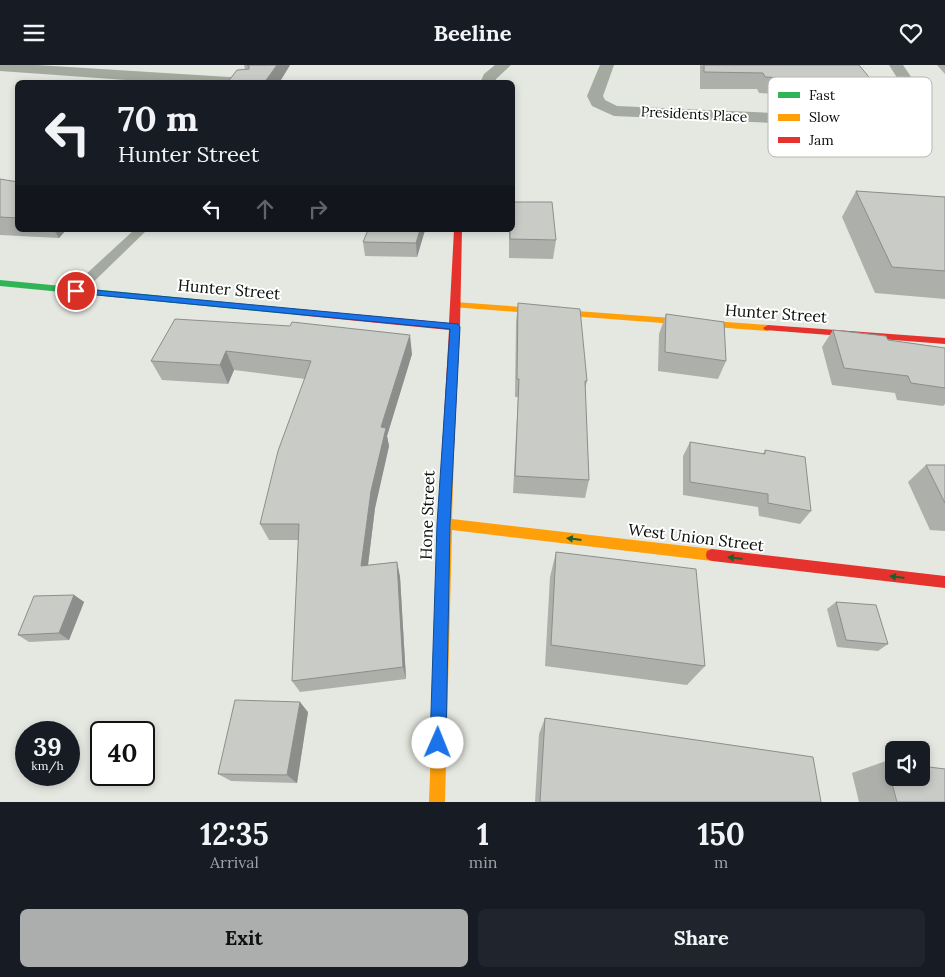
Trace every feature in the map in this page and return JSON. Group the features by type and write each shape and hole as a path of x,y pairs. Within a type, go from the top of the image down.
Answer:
{"street":[{"path":"488,80 489,77 504,65"},
{"name":"Presidents Place","path":"607,65 595,95 598,103 614,111 768,118"},
{"name":"Presidents Place","path":"896,65 904,77"},
{"path":"0,67 188,80"},
{"name":"Hone Street","path":"437,802 444,524 455,327 458,232"},
{"name":"Hunter Street","path":"0,283 455,327"},
{"name":"Hunter Street","path":"455,305 945,341"},
{"name":"West Union Street","path":"444,524 945,583"}],"lane":[{"path":"76,291 139,232"}],"building":[{"path":"247,65 277,65 266,80 229,80 237,70 249,69"},
{"path":"704,65 859,65 869,77 768,77 765,77 763,73 704,72"},
{"path":"0,179 15,182 15,218 0,217"},
{"path":"856,191 945,197 945,271 892,267"},
{"path":"515,202 552,202 556,240 510,239 510,232 515,232"},
{"path":"367,232 419,232 416,243 363,242"},
{"path":"518,303 580,309 587,381 585,381 589,480 515,476 519,379 517,379"},
{"path":"666,314 724,322 726,361 665,352"},
{"path":"175,319 290,326 292,322 410,335 381,427 386,428 371,491 361,566 397,562 403,667 292,681 299,524 260,524 278,451 311,361 226,351 220,365 151,361"},
{"path":"833,330 886,336 888,340 945,348 945,388 911,383 908,376 844,368"},
{"path":"690,442 765,454 765,450 805,457 811,511 768,503 768,494 690,482"},
{"path":"926,465 945,465 945,503"},
{"path":"556,552 696,569 705,666 551,645"},
{"path":"74,595 59,633 18,635 34,596"},
{"path":"836,602 876,605 888,644 846,640"},
{"path":"235,700 300,702 287,775 218,774"},
{"path":"545,718 813,757 821,802 540,802"},
{"path":"930,767 945,769 945,802 897,802 893,786 930,786"}],"traffic: fast":[{"path":"0,283 297,312"}],"traffic: slow":[{"path":"455,305 768,328"},
{"path":"437,802 448,450"},
{"path":"444,524 712,555"}],"traffic: jam":[{"path":"448,450 458,232"},
{"path":"297,312 455,327"},
{"path":"768,328 945,341"},
{"path":"712,555 945,582"}],"route":[{"path":"76,291 455,327 444,524 438,743"}]}
